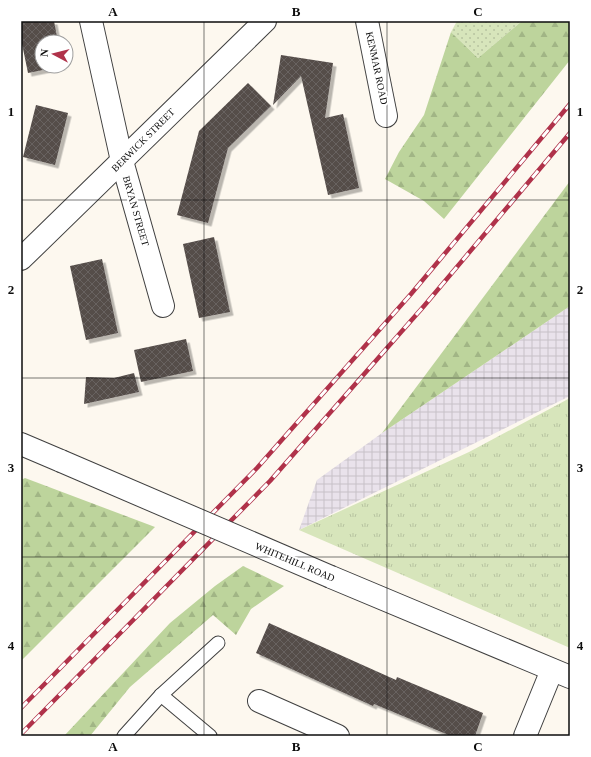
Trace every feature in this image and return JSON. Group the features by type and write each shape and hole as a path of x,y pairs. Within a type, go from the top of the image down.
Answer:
{"street":[{"name":"BRYAN STREET","path":"91,21 122,161 163,306"},
{"name":"BERWICK STREET","path":"21,259 265,21"},
{"name":"KENMAR ROAD","path":"367,21 386,116"},
{"name":"WHITEHILL ROAD","path":"21,444 331,578 561,674"},
{"path":"525,736 561,674"},
{"path":"259,701 338,736"}],"lane":[{"path":"126,735 161,695 218,644"},
{"path":"161,695 210,736"}],"shaded area":[{"path":"570,306 570,396 299,530 317,480 382,433"}],"green space":[{"path":"457,21 522,21 478,58 451,32"},
{"path":"522,21 570,21 570,60 444,219 424,201 385,179 399,152 424,115 451,32 478,58"},
{"path":"570,181 570,306 382,433"},
{"path":"570,398 570,648 299,530 469,452"},
{"path":"25,478 155,527 21,661 21,480"},
{"path":"243,566 284,586 251,609 236,635 213,615 130,687 90,736 64,736 170,623 215,586"}],"building":[{"path":"21,21 54,21 56,34 34,34 34,72 28,73 21,39"},
{"path":"281,55 333,63 325,118 343,114 359,188 328,195 301,76 273,105"},
{"path":"248,83 271,106 228,148 208,223 177,215 199,131"},
{"path":"36,105 68,113 55,165 23,157"},
{"path":"214,237 230,312 199,318 183,244"},
{"path":"102,259 118,333 86,340 70,266"},
{"path":"186,339 193,371 141,382 134,350"},
{"path":"134,373 139,392 84,404 86,377 114,378"},
{"path":"269,623 396,680 397,677 483,713 475,736 451,736 374,704 373,706 256,653"}],"railway":[{"path":"21,708 257,468 411,294 570,104"},
{"path":"21,734 270,481 424,306 570,133"}]}
